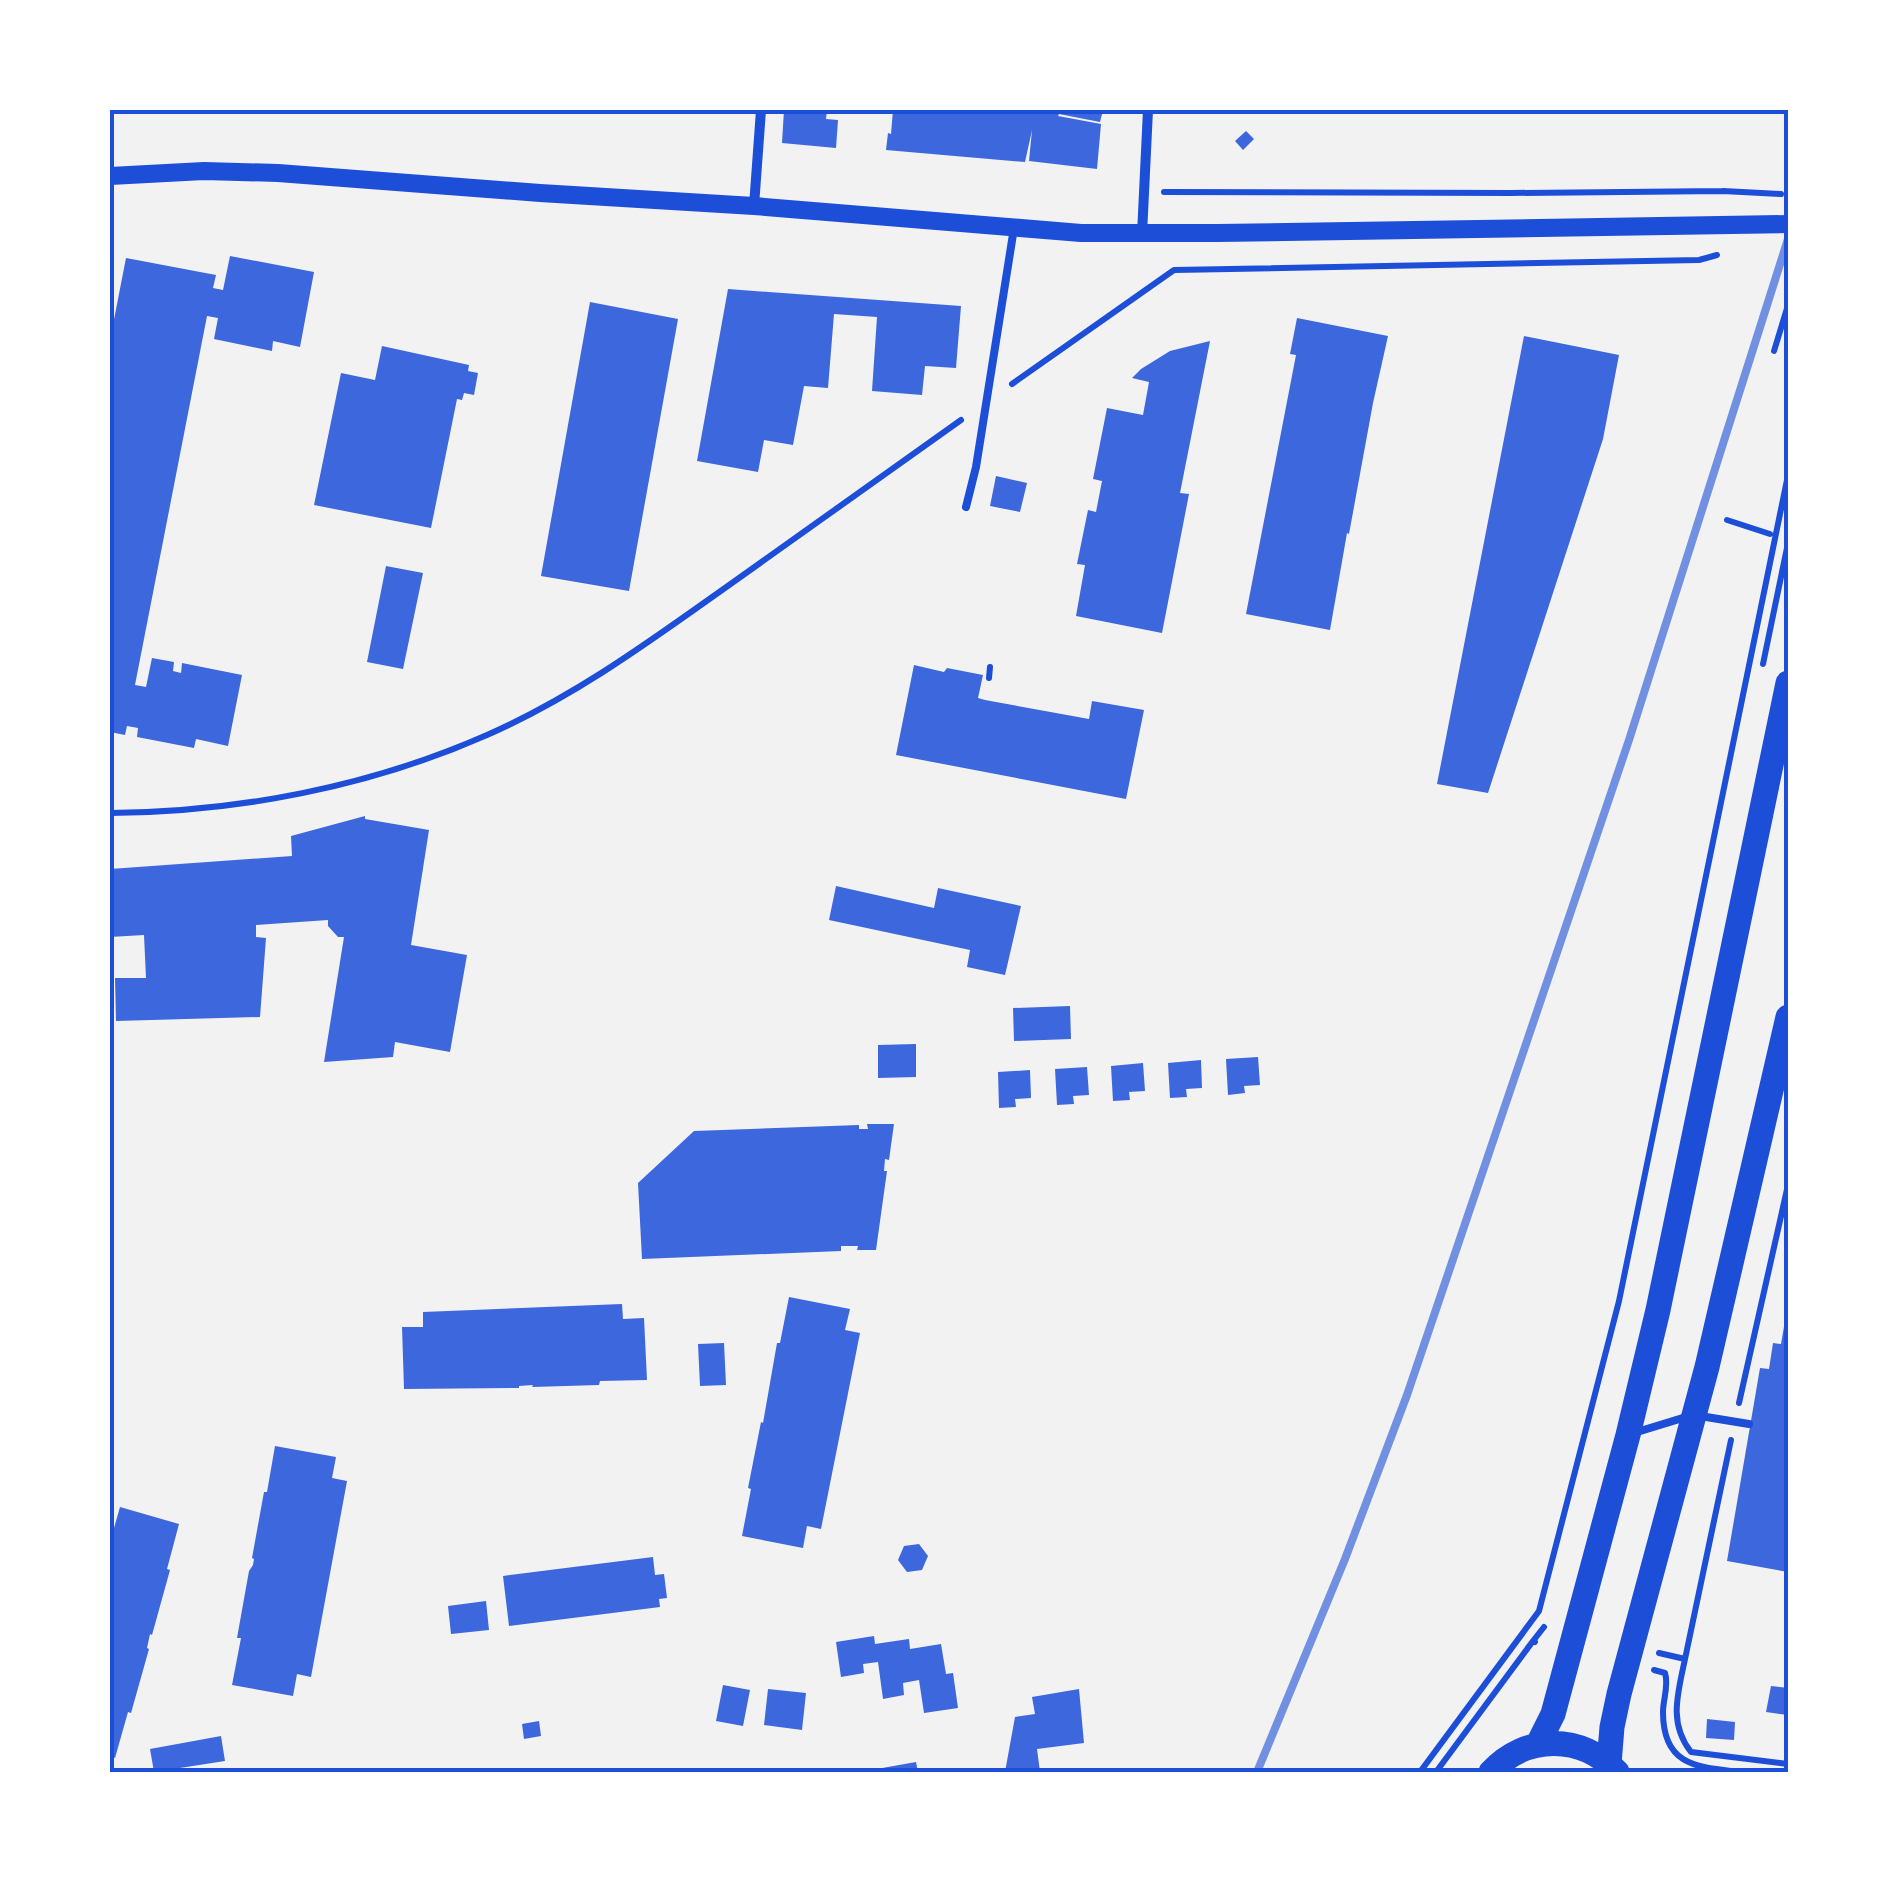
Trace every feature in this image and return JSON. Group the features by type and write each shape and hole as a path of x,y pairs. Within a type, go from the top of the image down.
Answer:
{"main road":[{"path":"1538,1744 1553,1714 1628,1435 1675,1234 1788,683"},
{"path":"1613,1768 1612,1727 1619,1694 1781,1086 1788,1017"},
{"path":"1491,1772 1510,1755 1538,1744 1557,1742 1594,1753 1613,1768"}],"street":[{"path":"754,206 761,110"},
{"path":"1142,234 1148,110"},
{"path":"110,176 278,173 1014,228 1142,234 1788,224"}],"lane":[{"path":"966,507 976,467 1014,228"},
{"path":"1628,1435 1695,1415 1750,1424"}],"path":[{"path":"1723,191 1723,207"},
{"path":"1172,192 1788,194"},
{"path":"110,813 222,806 299,794 376,774 487,735 583,685 648,644 1174,270 1699,260 1724,253"},
{"path":"1774,351 1787,309"},
{"path":"1420,1772 1534,1624 1539,1611 1620,1301 1788,475"},
{"path":"1727,520 1770,534"},
{"path":"988,678 990,667"},
{"path":"1436,1772 1535,1638 1550,1646"},
{"path":"1652,1651 1685,1659 1675,1712 1682,1741 1691,1752 1730,1761 1788,1764"},
{"path":"1647,1668 1665,1673 1667,1678 1664,1728 1679,1757 1698,1766 1740,1772"}],"building":[{"path":"784,110 827,110 826,119 838,120 836,148 782,143"},
{"path":"893,110 1036,110 1049,114 1050,110 1103,110 1100,122 1058,116 1101,124 1097,169 1029,161 1032,130 1025,162 886,150"},
{"path":"1246,131 1254,139 1243,150 1235,141"},
{"path":"230,256 314,272 300,347 273,341 272,351 214,339 218,318 207,316 135,685 146,687 152,658 174,662 173,671 181,673 182,663 242,675 228,746 196,739 194,748 137,737 138,728 127,726 125,735 110,732 110,340 126,258 216,275 213,288 223,290"},
{"path":"728,289 961,306 956,368 925,366 922,395 872,391 877,317 834,314 828,388 804,386 793,445 764,440 758,472 697,461"},
{"path":"590,302 678,319 629,591 541,576"},
{"path":"1297,318 1388,336 1330,630 1246,614 1296,355 1290,354"},
{"path":"1524,336 1619,355 1603,439 1488,793 1437,784"},
{"path":"1210,341 1180,493 1189,494 1162,633 1076,616 1085,565 1077,564 1088,510 1096,512 1102,481 1093,479 1107,408 1143,415 1149,382 1132,378 1170,351"},
{"path":"382,346 469,365 468,371 478,373 474,395 464,393 462,400 457,399 431,528 314,505 341,373 375,380"},
{"path":"996,476 1027,483 1020,512 990,506"},
{"path":"386,566 423,573 403,669 367,662"},
{"path":"914,665 983,675 978,698 985,700 1089,719 1092,701 1144,710 1126,799 896,755"},
{"path":"365,816 429,830 411,945 467,955 450,1052 395,1042 393,1057 324,1062 344,937 338,937 328,926 328,920 256,925 256,937 266,938 260,1017 116,1021 115,978 146,978 144,935 110,937 110,869 292,856 291,836"},
{"path":"836,886 934,908 938,888 1021,906 1005,975 967,967 970,950 829,920"},
{"path":"1070,1006 1071,1039 1014,1041 1013,1008"},
{"path":"916,1044 916,1077 878,1078 878,1045"},
{"path":"1258,1057 1260,1085 1244,1086 1245,1093 1228,1095 1226,1059"},
{"path":"1201,1060 1202,1088 1186,1089 1187,1097 1170,1098 1168,1063"},
{"path":"1143,1063 1145,1091 1129,1092 1130,1100 1113,1101 1111,1066"},
{"path":"1087,1067 1089,1095 1073,1096 1074,1104 1057,1105 1055,1069"},
{"path":"1030,1070 1031,1098 1015,1099 1016,1107 999,1108 998,1072"},
{"path":"867,1124 894,1124 889,1160 885,1159 887,1171 876,1250 841,1246 841,1251 642,1259 638,1183 694,1131 859,1125 859,1129 868,1129"},
{"path":"789,1297 850,1309 845,1330 860,1333 821,1529 807,1526 803,1548 742,1536 751,1489 748,1488"},
{"path":"622,1304 623,1319 644,1318 647,1380 519,1388 404,1389 402,1327 423,1327 423,1312"},
{"path":"1786,1315 1788,1572 1727,1561 1760,1368 1769,1369 1773,1343 1781,1344"},
{"path":"724,1343 726,1385 700,1386 698,1344"},
{"path":"275,1446 336,1457 332,1478 347,1481 311,1677 297,1674 293,1696 232,1685 249,1571"},
{"path":"120,1507 179,1524 149,1649 115,1758 110,1756 110,1527 114,1528"},
{"path":"919,1544 928,1556 922,1570 907,1572 898,1560 904,1546"},
{"path":"653,1557 655,1575 664,1574 667,1598 659,1599 660,1607 509,1626 503,1576"},
{"path":"486,1601 489,1630 451,1634 448,1606"},
{"path":"874,1636 875,1644 909,1639 910,1649 941,1644 946,1674 953,1673 958,1708 924,1713 919,1680 903,1683 904,1695 883,1699 878,1662 863,1664 864,1673 841,1677 836,1642"},
{"path":"723,1685 750,1690 743,1726 716,1721"},
{"path":"1771,1686 1788,1688 1788,1715 1766,1712"},
{"path":"768,1689 806,1693 802,1730 764,1725"},
{"path":"1079,1689 1084,1743 1037,1749 1040,1772 1005,1772 1015,1717 1035,1714 1032,1697"},
{"path":"1707,1719 1735,1722 1734,1740 1706,1738"},
{"path":"539,1721 541,1736 524,1739 522,1724"},
{"path":"221,1736 225,1761 154,1772 150,1749"},
{"path":"916,1762 918,1772 871,1772 871,1770"}],"railway":[{"path":"1257,1772 1345,1559 1407,1395 1629,740 1788,239"}]}
